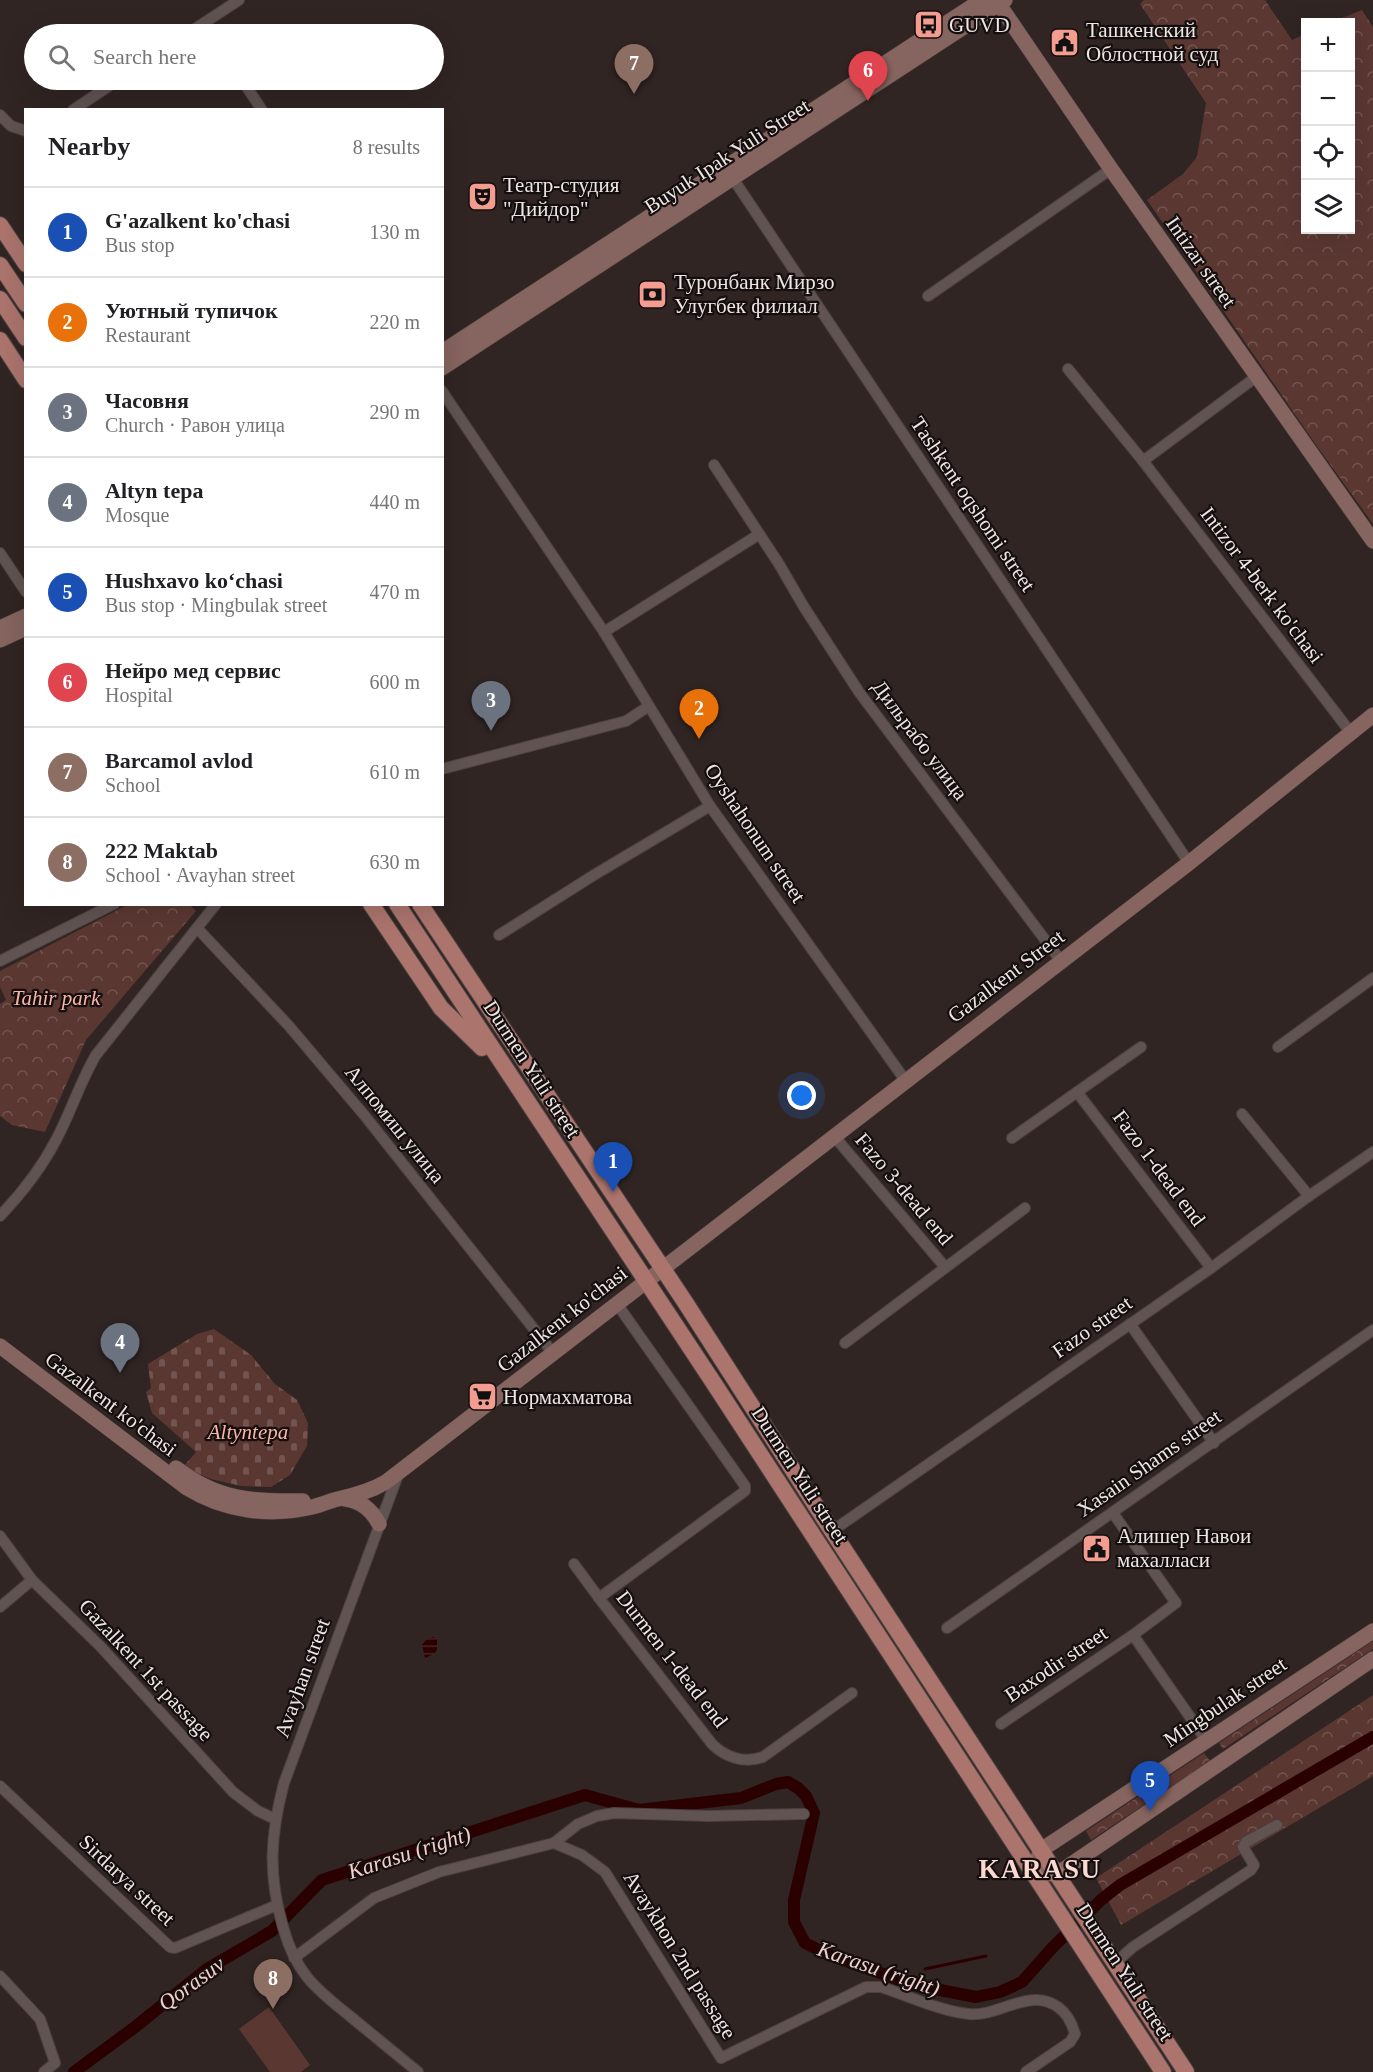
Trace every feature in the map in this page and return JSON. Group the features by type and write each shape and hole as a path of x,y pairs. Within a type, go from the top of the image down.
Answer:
{"main road":[{"name":"Buyuk Ipak Yuli Street","path":"444,367 982,0"},
{"name":"Buyuk Ipak Yuli Street","path":"444,351 1000,1"},
{"name":"Intizаr street","path":"1000,1 1111,169 1373,542"},
{"path":"0,225 24,261"},
{"path":"0,265 24,301"},
{"path":"0,299 24,335"},
{"path":"0,340 24,377"},
{"path":"0,628 24,617"},
{"path":"0,640 24,629"},
{"name":"Gazalkent Street","path":"663,1269 1189,863 1373,715"},
{"path":"372,906 441,1008 505,1070"},
{"name":"Durmen Yuli street","path":"398,906 1163,2072"},
{"name":"Durmen Yuli street","path":"421,906 663,1269 1186,2072"},
{"name":"Gazalkent ko'chasi","path":"0,1346 182,1472 212,1490 239,1498 258,1500 337,1499 370,1490 399,1471 663,1269"},
{"name":"Gazalkent ko'chasi","path":"0,1333 110,1423"},
{"path":"337,1499 363,1504 372,1512 379,1524"},
{"name":"Mingbulak street","path":"1041,1850 1373,1631"},
{"path":"1041,1850 1032,1873 1056,1874 1373,1659"},
{"path":"1206,1740 1221,1762"}],"street":[{"path":"204,23 239,0"},
{"path":"76,108 103,90"},
{"path":"249,90 261,108"},
{"path":"0,115 11,126 24,130"},
{"path":"928,296 1111,169"},
{"name":"Tаshkent oqshomi street","path":"729,173 1189,863"},
{"name":"Intizor 4-berk ko'chasi","path":"1068,369 1143,461 1351,733"},
{"path":"1143,461 1256,377"},
{"name":"Oyshahonum street","path":"444,394 604,632 710,806 905,1080"},
{"name":"Дильрабо улица","path":"714,465 859,692 1061,961"},
{"path":"604,632 758,535"},
{"path":"0,553 24,589"},
{"path":"444,768 626,721 649,706"},
{"path":"499,935 710,806"},
{"path":"0,961 110,906"},
{"path":"0,1216 40,1166 56,1141 85,1074 96,1055 212,906"},
{"name":"Алпомиш улица","path":"197,928 289,1026 365,1116 553,1353"},
{"path":"1278,1047 1373,978"},
{"path":"1012,1138 1141,1047"},
{"name":"Fazo 1-dead end","path":"1077,1092 1211,1268"},
{"path":"1242,1114 1309,1196"},
{"name":"Fazo 3-dead end","path":"834,1136 945,1267"},
{"name":"Fazo street","path":"832,1531 1211,1268 1373,1152"},
{"path":"845,1343 904,1301 945,1267 1025,1208"},
{"name":"Durmen 1-dead end","path":"617,1304 745,1486 745,1491 599,1598 712,1744 731,1757 744,1760 757,1759 852,1692"},
{"path":"1130,1324 1214,1443"},
{"name":"Xasain Shams street","path":"947,1628 1373,1330"},
{"name":"Avayhan street","path":"294,1958 277,1905 271,1863 275,1819 284,1783 399,1471"},
{"name":"Baxodir street","path":"1001,1724 1133,1635 1176,1603 1113,1513"},
{"name":"Gazalkent 1st passage","path":"0,1536 32,1580 100,1647 233,1792 258,1811 275,1819"},
{"path":"574,1564 599,1598"},
{"path":"0,1607 32,1580"},
{"path":"1133,1635 1206,1740"},
{"name":"Sirdarya street","path":"0,1786 170,1947 175,1948 277,1905"},
{"path":"418,2072 321,1992 304,1974 294,1958 374,1898 439,1872 554,1843 578,1824 614,1812 708,1816 804,1814"},
{"path":"1115,1962 1132,1947 1251,1870 1254,1865 1243,1847 1246,1842 1277,1824"},
{"name":"Avaykhon 2nd passage","path":"554,1843 582,1855 605,1872 721,2058 856,1992 873,1986 951,2010 973,2014 1038,1999 1049,2001 1062,2009 1069,2018 1075,2034 1070,2042 1026,2072"},
{"path":"0,1976 40,2019 55,2063 48,2070"}],"green space":[{"path":"1144,0 1265,0 1292,40 1301,36 1301,234 1355,234 1355,18 1342,18 1362,10 1373,27 1373,524 1147,200 1183,174 1197,157 1206,103 1140,4"},
{"name":"Tahir park","path":"125,906 191,906 196,911 86,1040 45,1132 12,1125 0,1116 0,1004 6,1000 0,987 0,971"},
{"name":"Altyntepa","path":"214,1329 251,1355 275,1384 297,1400 308,1423 307,1446 290,1475 271,1487 241,1486 211,1479 183,1467 196,1452 152,1413 146,1392 151,1388 148,1364 197,1334"},
{"path":"1373,1641 1373,1649 1223,1749 1219,1743"},
{"path":"1373,1695 1373,1776 1121,1925 1096,1878"},
{"path":"1204,1753 1210,1761 1091,1840 1086,1831"},
{"path":"269,2007 310,2065 301,2072 270,2072 239,2029"}],"shaded area":[{"path":"433,1637 437,1639 437,1650 425,1658 422,1645"}],"waterway":[{"name":"Karasu (right)","path":"74,2072 207,1969 272,1931 322,1880 585,1795 639,1810 741,1798 776,1784 788,1782 806,1796 814,1813 794,1900 794,1922 805,1943 827,1954 914,1985 976,1997 1000,1992 1022,1982 1053,1947 1101,1900 1120,1885 1373,1737"},
{"path":"925,1969 986,1956"}],"place":[{"name":"GUVD","path":"928,25"},
{"name":"Ташкенский Облостной суд","path":"1065,42"},
{"name":"Barcamol avlod","path":"634,94"},
{"name":"Нейро мед сервис","path":"868,101"},
{"name":"Театр-студия \"Дийдор\"","path":"482,197"},
{"name":"Туронбанк Мирзо Улугбек филиал","path":"653,294"},
{"name":"Часовня","path":"491,731"},
{"name":"Уютный тупичок","path":"699,739"},
{"name":"G'azalkent ko'chasi","path":"613,1192"},
{"name":"Altyn tepa","path":"120,1373"},
{"name":"Нормахматова","path":"482,1397"},
{"name":"Алишер Навои махалласи","path":"1096,1548"},
{"name":"Hushxavo koʻchasi","path":"1150,1811"},
{"name":"222 Maktab","path":"273,2009"}],"district":[{"name":"KARASU","path":"1040,1869"}],"water label":[{"name":"Qorasuv","path":"191,1983"}]}
